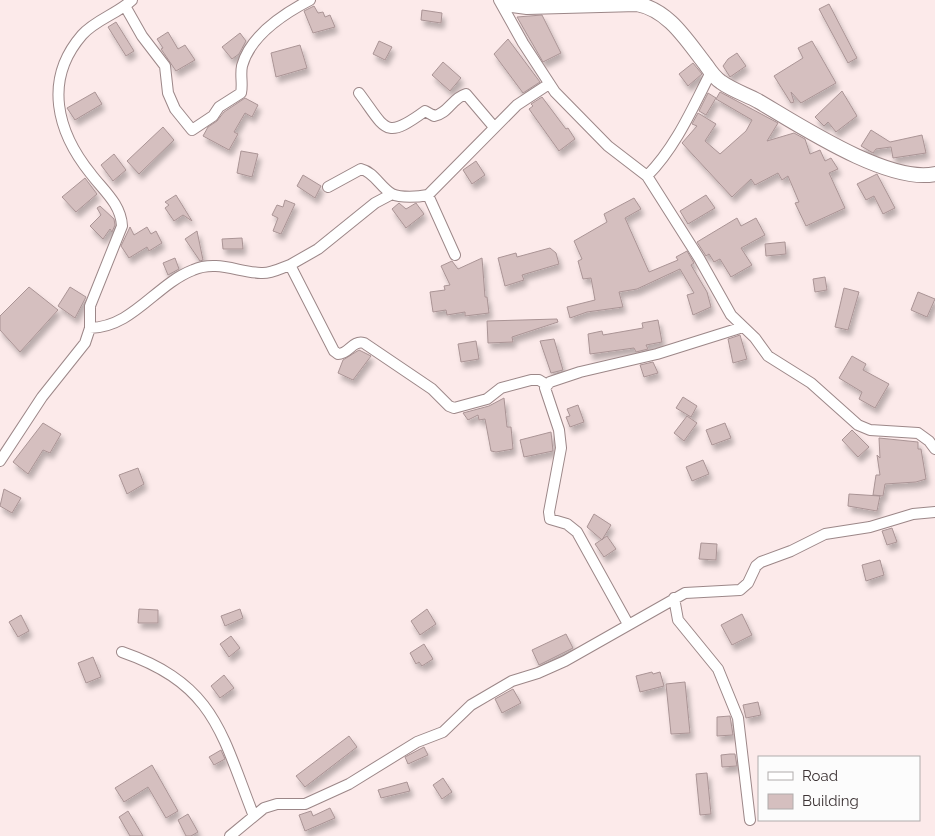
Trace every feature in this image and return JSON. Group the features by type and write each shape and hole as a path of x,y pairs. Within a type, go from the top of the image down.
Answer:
{"street":[{"path":"0,461 42,397 84,343 90,328 90,306 122,226 121,215 115,203 86,169 73,147 59,114 58,82 65,62 82,35 128,3 142,36 164,66 168,93 175,109 192,130 213,116 219,107 241,93 243,62 260,36 291,10 310,0"},
{"path":"501,0 512,5 527,7 637,2 648,6 661,13 721,82 856,156 901,171 928,175 935,174"},
{"path":"501,0 549,84 608,146 647,176 699,258 731,315 768,356 812,383 858,425 870,430 918,434 929,441 935,449"},
{"path":"647,176 658,165 679,134 711,72"},
{"path":"328,188 361,169 367,170 392,194 410,197 428,195 444,181 517,105 549,84"},
{"path":"359,93 381,124 389,129 395,130 425,111 434,116 441,115 457,99 466,94 494,127"},
{"path":"90,328 104,328 131,316 168,283 201,267 213,265 261,274 270,273 318,249 375,203 392,194"},
{"path":"428,195 455,255"},
{"path":"290,264 326,338 338,354 342,354 356,343 364,343 432,389 449,406 466,406 487,399 500,388 531,380 539,380 547,385"},
{"path":"547,385 580,372 658,354 743,327"},
{"path":"547,385 545,388 559,430 561,448 549,512 550,519 567,524 577,532 628,624"},
{"path":"230,836 253,814 264,808 277,804 306,804 376,769 417,742 443,732 462,712 504,686 565,661 674,598 696,591 725,592 740,590 748,583 756,566 761,562 825,534 870,526 913,514 935,512"},
{"path":"674,598 681,627 718,669 738,718 750,820"},
{"path":"122,652 150,662 182,682 203,704 221,732 253,814"}],"building":[{"path":"829,4 857,58 848,63 819,9"},
{"path":"314,6 318,13 323,12 325,17 330,15 335,27 313,33 304,11"},
{"path":"422,10 442,13 441,23 421,20"},
{"path":"542,15 561,53 543,62 517,17"},
{"path":"116,22 134,51 126,56 108,27"},
{"path":"168,32 178,49 185,45 195,60 176,71 161,49 163,48 157,39"},
{"path":"240,33 246,41 239,54 232,59 222,47"},
{"path":"508,39 540,82 523,93 494,54"},
{"path":"379,41 392,47 385,60 373,54"},
{"path":"812,41 836,83 801,103 791,92 794,102 791,103 774,76 803,58 798,48"},
{"path":"300,45 307,68 276,77 271,53"},
{"path":"737,53 746,66 730,77 723,66 728,59"},
{"path":"443,62 461,78 450,91 432,75"},
{"path":"693,63 702,74 688,86 679,74"},
{"path":"842,91 857,116 836,132 828,122 824,126 815,117"},
{"path":"95,92 102,104 75,120 67,108"},
{"path":"720,92 778,123 767,141 794,133 805,139 810,154 820,150 825,161 831,158 838,169 829,173 845,208 806,226 795,203 799,202 788,176 782,180 778,173 755,185 751,179 732,197 682,143 697,126 692,124 698,113 716,124 705,141 720,154 746,131 752,120 716,99"},
{"path":"708,93 716,98 706,115 699,111"},
{"path":"542,97 575,139 559,151 529,109 533,106 531,104"},
{"path":"245,98 258,105 252,117 245,113 234,132 238,134 229,150 203,136 208,127 217,121 224,112"},
{"path":"163,127 174,140 139,174 127,161"},
{"path":"871,130 890,142 922,135 926,153 893,158 891,147 876,149 873,153 861,146"},
{"path":"241,151 258,154 252,177 237,173"},
{"path":"114,154 126,170 113,181 101,165"},
{"path":"476,161 485,175 472,184 463,170"},
{"path":"877,174 895,208 883,214 874,196 866,200 857,184"},
{"path":"303,175 321,186 315,198 297,186"},
{"path":"85,178 97,194 76,212 62,197"},
{"path":"176,195 192,221 183,215 174,221 165,208 169,205 165,202"},
{"path":"706,195 715,208 688,224 680,211"},
{"path":"634,198 641,209 625,218 649,272 678,260 676,257 687,251 694,263 691,265 707,292 711,307 693,315 687,295 694,293 680,269 637,289 619,292 623,307 587,312 570,318 567,307 595,300 591,278 583,279 578,261 582,259 574,241 607,222 604,214"},
{"path":"285,200 295,204 281,234 273,231 278,218 272,215 277,205 283,207"},
{"path":"399,203 406,209 416,203 424,214 406,228 392,209"},
{"path":"100,206 114,219 115,225 112,232 110,229 103,239 90,226 101,215 97,208"},
{"path":"737,218 741,226 756,218 765,235 741,248 752,265 731,277 720,259 714,262 709,254 706,256 697,242"},
{"path":"130,227 134,235 147,227 151,234 156,231 162,243 149,251 147,247 129,258 121,246"},
{"path":"197,231 203,260 200,261 185,239"},
{"path":"242,238 243,249 223,249 222,239"},
{"path":"785,242 786,254 766,256 765,244"},
{"path":"550,248 556,253 559,264 522,275 524,280 505,286 498,258 516,253 517,257"},
{"path":"175,258 179,269 168,275 163,263"},
{"path":"482,258 485,297 487,297 489,313 465,316 465,312 447,315 446,310 433,312 430,292 445,290 444,286 450,285 441,266 452,261 458,269"},
{"path":"825,277 827,290 815,292 813,279"},
{"path":"29,287 58,310 20,352 0,330 0,316"},
{"path":"70,287 86,297 75,318 58,306"},
{"path":"844,288 859,292 848,330 835,327"},
{"path":"918,292 935,299 927,317 911,310"},
{"path":"557,319 558,322 512,337 513,342 488,343 487,321"},
{"path":"658,320 662,342 646,345 648,349 636,352 634,348 590,354 588,334 602,331 603,335 643,328 642,323"},
{"path":"740,335 747,359 733,363 728,339"},
{"path":"554,339 563,370 551,373 540,341"},
{"path":"476,341 479,359 461,362 458,344"},
{"path":"359,350 371,356 353,380 338,373 343,360"},
{"path":"852,356 866,364 863,370 889,384 875,408 859,399 862,392 839,378"},
{"path":"653,362 658,373 644,377 640,365"},
{"path":"683,397 697,406 691,417 676,408"},
{"path":"504,398 507,427 511,427 513,449 496,452 491,451 485,419 479,420 478,415 468,420 463,413 489,406"},
{"path":"578,405 584,422 570,427 566,417 570,416 567,409"},
{"path":"687,416 697,423 684,441 674,433"},
{"path":"43,423 61,434 50,453 43,450 28,474 13,462"},
{"path":"725,423 731,438 712,445 706,430"},
{"path":"852,430 869,447 858,457 842,440"},
{"path":"551,432 553,451 524,457 520,440"},
{"path":"879,438 918,442 926,479 916,482 885,484 883,496 873,495 876,475 880,475 877,455 880,458"},
{"path":"703,460 709,474 692,481 686,467"},
{"path":"138,468 144,484 127,494 119,475"},
{"path":"4,489 21,498 12,513 0,506"},
{"path":"849,494 880,496 877,511 848,506"},
{"path":"594,514 611,525 602,540 587,527"},
{"path":"892,528 897,542 887,545 882,531"},
{"path":"607,536 616,549 604,557 595,544"},
{"path":"701,543 717,544 716,560 699,559"},
{"path":"880,560 884,575 866,581 862,565"},
{"path":"139,609 158,610 158,623 138,623"},
{"path":"240,609 243,618 225,626 221,616"},
{"path":"427,609 436,624 420,635 411,621"},
{"path":"742,614 752,635 732,645 721,625"},
{"path":"21,615 29,631 18,637 9,622"},
{"path":"566,634 573,648 539,665 532,650"},
{"path":"231,636 240,648 229,657 220,644"},
{"path":"424,644 433,659 422,666 419,662 416,664 410,653"},
{"path":"93,657 101,677 86,683 78,663"},
{"path":"652,672 653,674 660,672 664,686 640,692 636,676"},
{"path":"224,675 234,688 220,698 211,686"},
{"path":"685,682 690,733 671,734 666,684"},
{"path":"513,689 521,703 502,713 495,699"},
{"path":"758,702 761,715 746,718 743,705"},
{"path":"730,716 733,735 717,736 717,717"},
{"path":"349,736 357,747 305,787 296,776"},
{"path":"424,747 428,755 408,764 405,757"},
{"path":"221,750 225,759 214,765 209,757"},
{"path":"735,754 737,766 722,767 721,755"},
{"path":"152,765 178,811 166,818 148,787 124,802 115,788"},
{"path":"707,773 711,814 700,815 696,774"},
{"path":"443,778 452,792 442,799 433,785"},
{"path":"407,782 410,791 381,798 378,790"},
{"path":"330,808 335,818 305,831 299,815 311,811 313,816"},
{"path":"128,811 143,836 130,836 119,817"},
{"path":"188,814 198,832 191,836 186,836 178,820"}]}
